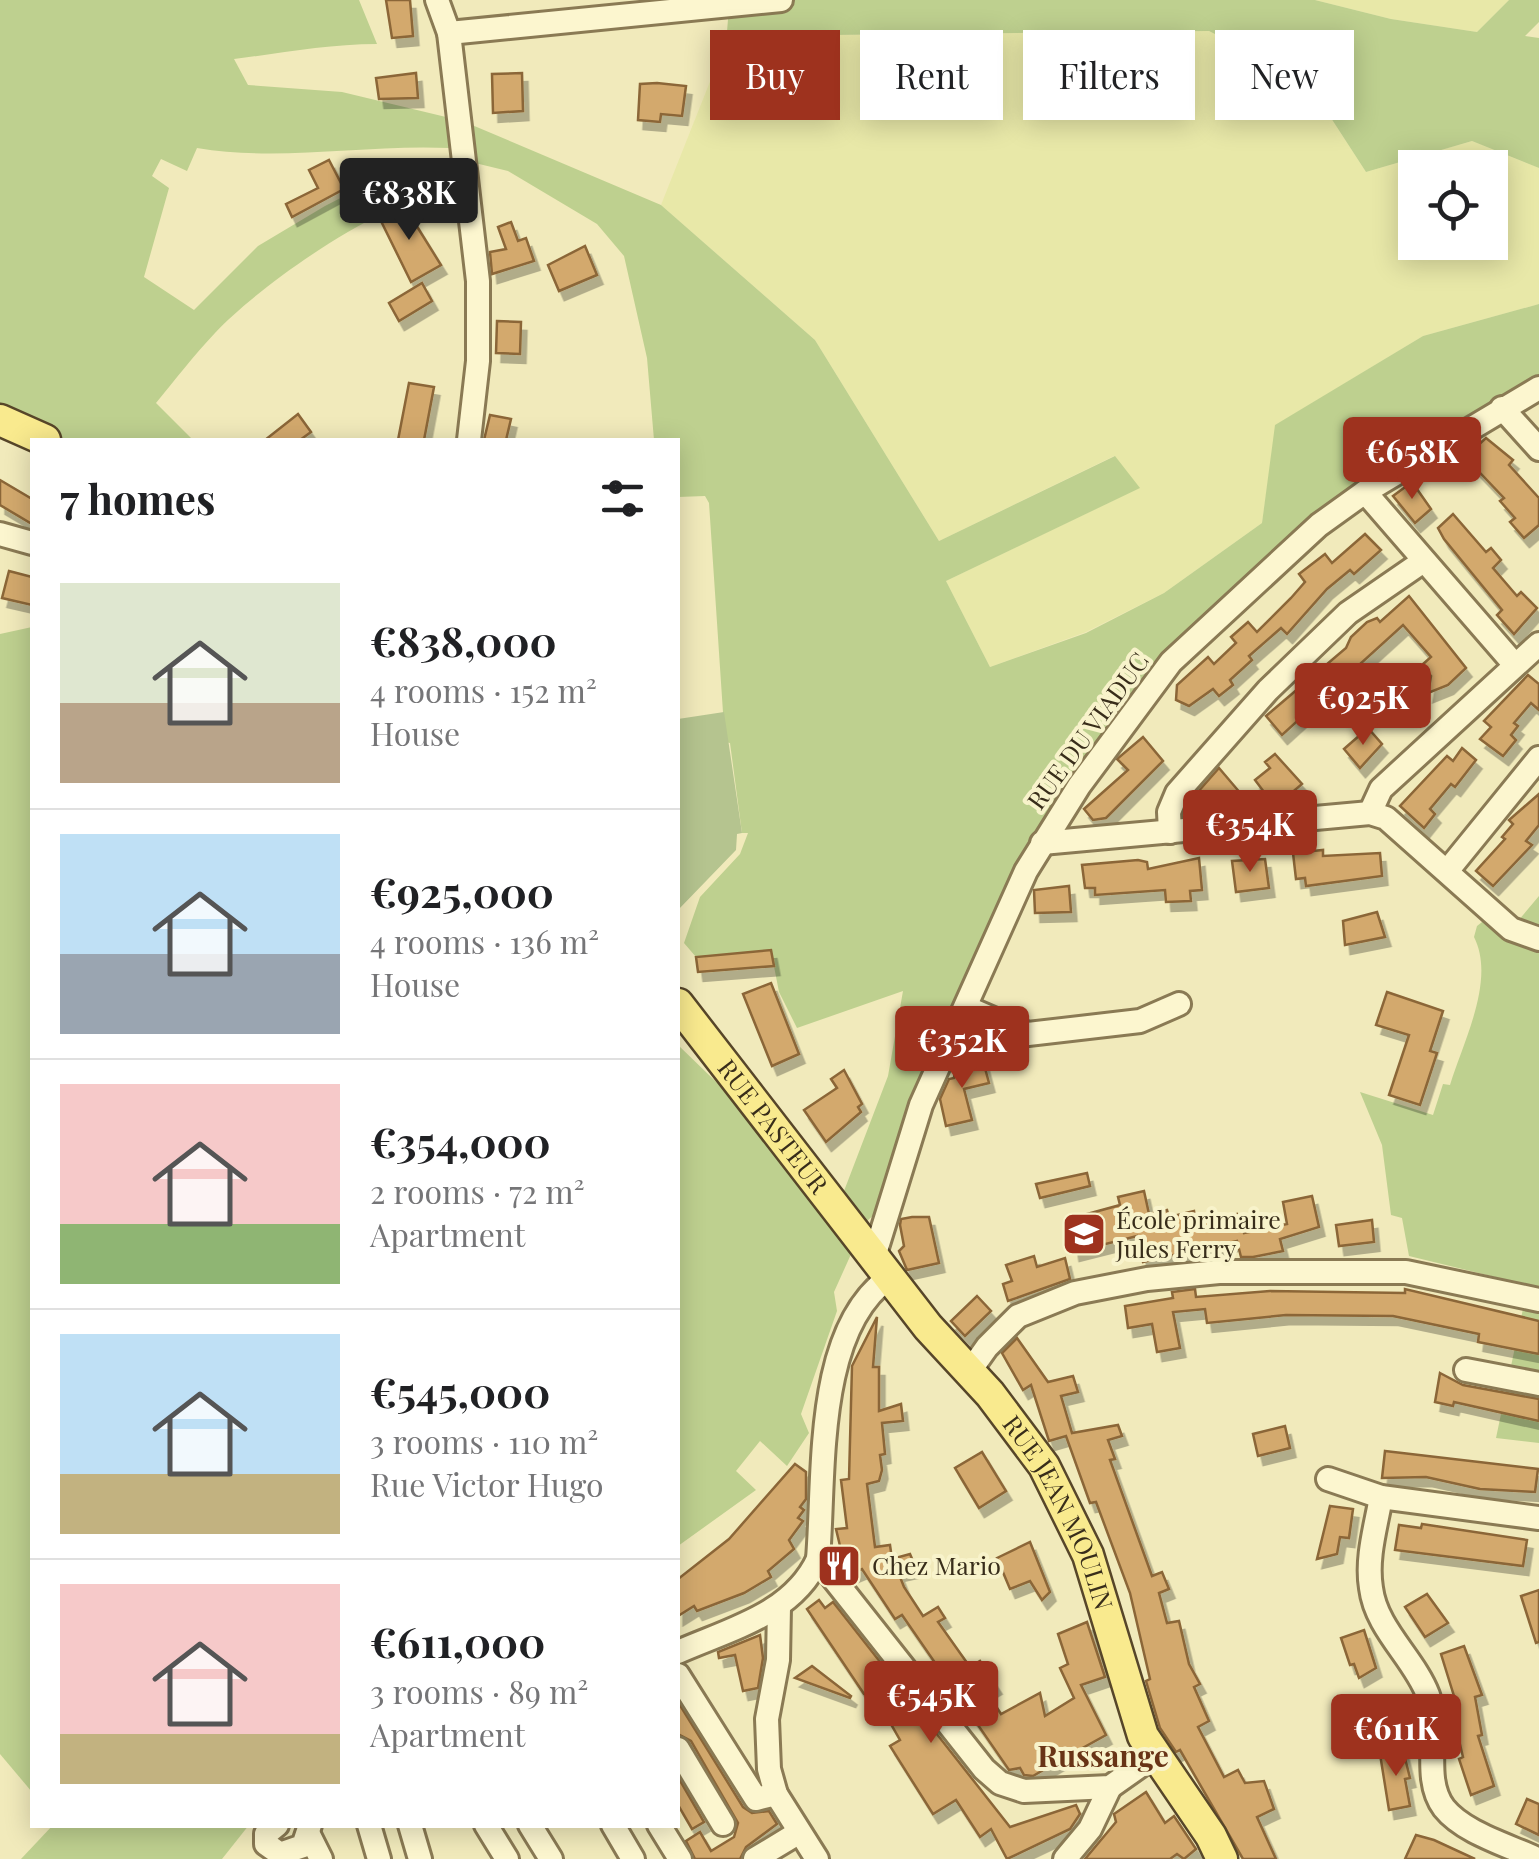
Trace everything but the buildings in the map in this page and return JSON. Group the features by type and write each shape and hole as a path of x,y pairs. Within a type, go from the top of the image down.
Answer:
{"main road":[{"path":"0,420 40,438"},
{"name":"RUE PASTEUR","path":"680,1007 833,1200"},
{"name":"RUE JEAN MOULIN","path":"833,1200 882,1267 1044,1466 1099,1588 1134,1715 1154,1756 1212,1836 1222,1859"}],"street":[{"path":"438,0 449,32 478,281 478,361 469,438"},
{"path":"449,32 781,0"},
{"name":"RUE DU VIADUC","path":"882,1267 921,1105 1042,843 1171,662 1243,591 1365,492 1539,388"},
{"path":"1502,408 1539,450"},
{"path":"1365,492 1515,666"},
{"path":"0,534 30,542"},
{"path":"1170,832 1169,812 1177,793 1268,690 1348,614 1422,562"},
{"path":"1370,812 1381,788 1539,644"},
{"path":"1448,870 1539,758"},
{"path":"1042,843 1370,812 1386,818 1511,930 1539,939"},
{"path":"968,1008 1028,1034 1140,1020 1179,1004"},
{"path":"680,1651 779,1607 809,1580 818,1559 839,1346 860,1301 882,1267"},
{"path":"970,1372 986,1347 1018,1316 1075,1293 1219,1272 1406,1272 1539,1300"},
{"path":"1466,1370 1539,1384"},
{"path":"1328,1479 1381,1497 1539,1518"},
{"path":"1381,1497 1369,1568 1371,1592 1381,1618 1429,1697 1434,1724 1434,1783 1440,1804 1455,1820 1537,1859"},
{"path":"818,1559 984,1769 1000,1783 1024,1791 1110,1787"},
{"path":"779,1607 778,1660 766,1744 776,1794 817,1859"},
{"path":"680,1678 756,1799 776,1794"},
{"path":"680,1752 724,1824"},
{"path":"1065,1859 1090,1829 1110,1787 1154,1756"},
{"path":"273,1828 266,1834 266,1844 281,1857 303,1846 310,1830"},
{"path":"370,1828 379,1859"},
{"path":"411,1828 420,1859"},
{"path":"488,1828 507,1859"},
{"path":"532,1828 551,1859"},
{"path":"616,1828 634,1859"},
{"path":"662,1828 680,1859"},
{"path":"310,1830 321,1859"},
{"path":"755,1859 798,1833"}],"green space":[{"path":"0,0 359,0 377,44 234,59 248,85 342,92 446,117 450,148 260,153 197,148 187,171 161,159 152,176 169,188 144,277 194,310 258,246 403,166 453,174 455,189 427,195 362,224 294,267 236,312 156,403 191,438 40,438 0,420"},
{"path":"781,0 1315,0 1391,19 1477,32 1509,0 1539,0 1539,22 1525,36 1539,38 1539,168 1508,156 1508,150 1494,150 1472,141 1441,150 1398,150 1398,163 1366,172 1332,120 1354,120 1354,30 1215,30 1215,34 1195,30 1003,33 1003,30 860,30 860,35 840,35 840,30 727,30 729,7"},
{"path":"1315,0 1509,0 1477,32 1391,19"},
{"path":"1195,31 1209,31 1215,34 1215,120 1332,120 1366,172 1398,163 1398,260 1508,260 1508,156 1539,168 1539,304 1423,336 1276,425 1262,523 1164,593 1086,632 990,667 946,581 1139,488 1114,456 939,541 815,340 661,205 710,82 710,120 840,120 840,35 860,35 860,120 1003,120 1003,33 1023,33 1023,120 1195,120"},
{"path":"472,125 661,205 815,340 939,541 1115,456 1140,488 946,581 990,667 1086,633 1164,593 1262,523 1275,425 1423,336 1539,304 1539,388 1502,408 1243,591 1079,786 969,1006 950,1011 911,1095 877,1212 866,1222 844,1191 888,1076 903,991 797,1028 779,992 771,951 696,957 684,943 700,897 740,854 748,833 742,833 730,743 725,742 709,503 705,496 680,497 680,438 654,438 647,358 624,256 597,224 508,171 475,163"},
{"path":"1472,141 1494,150 1441,150"},
{"path":"30,627 30,1790 0,1754 0,634"},
{"path":"724,712 742,833 737,834 736,850 680,908 680,719"},
{"path":"1539,896 1539,1443 1496,1438 1528,1285 1409,1256 1402,1218 1391,1215 1382,1145 1360,1092 1433,1115 1443,1084 1450,1085 1480,991 1480,954 1474,937 1477,926 1500,908 1518,921"},
{"path":"680,1047 739,1104 852,1252 834,1292 837,1311 801,1414 809,1433 787,1466 760,1441 736,1471 756,1490 680,1545"},
{"path":"50,1828 247,1828 222,1859 21,1859"}],"place":[{"name":"École primaire Jules Ferry","path":"1084,1234"},
{"name":"Chez Mario","path":"839,1566"}],"district":[{"name":"Russange","path":"1103,1757"}]}
